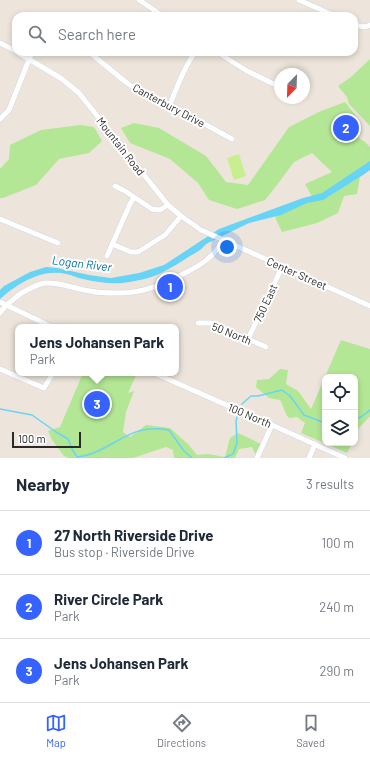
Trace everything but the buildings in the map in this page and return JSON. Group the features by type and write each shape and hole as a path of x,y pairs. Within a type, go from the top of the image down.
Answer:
{"street":[{"path":"139,0 158,12"},
{"path":"298,0 326,12"},
{"path":"358,26 370,25"},
{"name":"Mountain Road","path":"0,43 12,49"},
{"name":"Mountain Road","path":"24,56 62,79 79,93 168,205 201,230 224,240"},
{"path":"0,119 8,110 30,56"},
{"name":"Canterbury Drive","path":"94,56 140,92 170,105 232,139"},
{"path":"170,105 181,76 192,56"},
{"path":"224,56 248,71 274,84"},
{"path":"115,186 125,190 152,208 160,210 168,205"},
{"path":"106,256 134,197"},
{"path":"112,244 132,252 138,252 165,235 181,216"},
{"path":"0,219 58,243"},
{"path":"0,313 6,305 28,290 44,283 70,286 90,291 116,293 149,289 164,284 210,258 224,240"},
{"name":"Center Street","path":"224,240 370,306"},
{"name":"750 East","path":"248,339 282,267"},
{"path":"0,302 46,324"},
{"name":"50 North","path":"198,323 211,323 266,347"},
{"path":"0,369 15,375"},
{"path":"16,376 44,388 51,376"},
{"name":"100 North","path":"161,376 345,458"},
{"path":"257,458 272,425"},
{"path":"309,458 315,444"}],"green space":[{"path":"370,59 370,126 349,104 347,97 338,86 351,77"},
{"path":"345,102 356,116 358,137 370,147 370,166 361,171 357,194 344,196 338,213 317,223 282,232 275,217 313,198 305,184 332,172 312,153 294,162 265,200 237,209 209,200 198,183 170,159 130,143 121,128 134,123 159,128 206,156 226,182 248,185 289,127 321,111"},
{"path":"80,125 94,127 102,141 89,153 59,159 36,185 0,198 0,169 9,159 10,145 41,130"},
{"path":"239,154 246,176 234,180 227,158"},
{"path":"341,340 370,349 370,416 358,430 358,374 326,374"},
{"path":"280,369 288,370 286,384 298,391 311,409 322,384 322,442 301,433 305,423 297,417 289,418 280,400 269,398 256,387 257,380 269,379"},
{"path":"82,376 136,376 128,393 134,391 126,412 123,432 130,437 146,425 170,428 188,444 197,455 208,454 225,457 230,438 238,433 261,444 255,454 252,447 239,449 235,458 174,458 173,450 166,447 133,458 69,458 64,456 52,440 48,431 60,427"},
{"path":"331,446 350,446 347,453"}],"water":[{"path":"370,161 370,170 323,200 307,203 281,215 249,223 208,243 180,263 152,277 123,283 113,283 81,279 66,274 48,273 39,275 22,283 0,299 0,290 4,286 30,272 46,267 111,278 139,273 164,265 219,229 303,198 322,193"}],"waterway":[{"path":"242,404 251,396 258,396 282,390 290,396 304,415 322,422"},
{"path":"0,409 32,415 68,439 77,457 96,452 139,431 158,429 169,430 184,451 192,458"},
{"path":"358,418 370,410"},
{"path":"224,458 233,454 237,443 236,421 238,414"}],"place":[{"name":"River Circle Park","path":"346,128"},
{"name":"27 North Riverside Drive","path":"170,287"},
{"name":"Jens Johansen Park","path":"97,404"}],"water label":[{"name":"Logan River","path":"82,263"}]}
